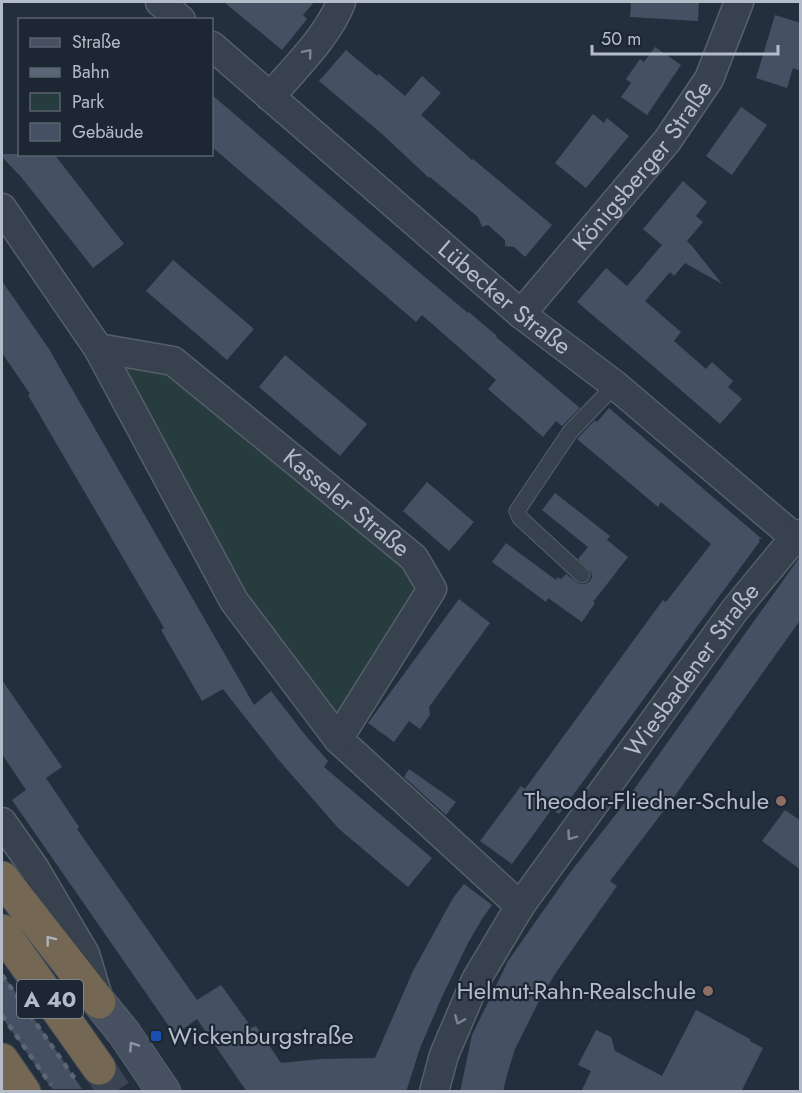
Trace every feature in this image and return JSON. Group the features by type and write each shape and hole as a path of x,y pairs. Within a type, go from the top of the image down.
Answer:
{"highway":[{"path":"2,878 99,1002"},
{"name":"A 40","path":"2,931 99,1068"},
{"path":"2,1060 24,1092"}],"main road":[{"path":"99,1002 124,1033 164,1092"}],"street":[{"path":"160,2 179,18"},
{"path":"270,97 321,37 341,2"},
{"name":"Königsberger Straße","path":"521,314 667,141 709,79 739,2"},
{"name":"Lübecker Straße","path":"213,47 521,314 615,385 799,538"},
{"path":"2,208 98,348 234,601 338,739 520,906"},
{"name":"Kasseler Straße","path":"98,348 173,361 414,558 432,589 338,739"},
{"name":"Wiesbadener Straße","path":"434,1092 444,1055 476,980 520,906 734,611 799,538"},
{"path":"2,822 35,869 85,954 99,1002"}],"lane":[{"path":"582,575 520,518 517,511 570,432 615,385"}],"green space":[{"path":"116,364 166,372 407,560 421,593 338,717 241,596"}],"building":[{"path":"224,2 314,2 303,15 307,19 282,50"},
{"path":"631,2 699,2 698,21 630,17"},
{"path":"775,15 801,23 801,71 793,68 787,88 756,78"},
{"path":"655,47 681,65 647,115 621,97 631,83 626,79 640,59 644,62"},
{"path":"346,50 405,96 422,76 441,93 421,115 552,225 525,257 514,247 505,246 505,240 488,225 482,227 478,217 429,178 382,134 319,81"},
{"path":"213,96 580,408 562,426 556,421 543,437 488,389 496,380 422,315 416,322 213,148"},
{"path":"741,107 767,125 732,175 706,156"},
{"path":"593,114 604,123 607,118 629,136 586,188 555,163"},
{"path":"2,154 56,156 124,244 93,268 22,178 2,157"},
{"path":"683,181 707,202 696,216 703,222 687,241 722,284 685,263 674,276 670,272 645,301 681,332 674,341 706,369 712,362 733,381 728,387 742,399 720,424 577,302 606,268 627,286 662,245 643,229"},
{"path":"173,260 254,329 227,360 146,291"},
{"path":"2,281 49,349 254,705 271,691 328,761 324,767 432,858 408,887 339,829 277,758 223,689 202,701 161,630 164,628 28,395 30,394 2,353"},
{"path":"285,355 367,424 340,456 259,387"},
{"path":"609,408 762,539 758,539 760,541 559,814 552,809 512,864 480,841 521,786 525,789 663,600 666,602 711,544 661,502 658,507 577,439"},
{"path":"427,482 474,522 449,551 403,511"},
{"path":"555,493 610,536 607,540 628,557 593,602 595,603 582,622 548,598 546,602 492,562 506,543 556,580 557,577 561,579 566,574 579,584 590,581 591,572 578,559 588,547 542,510"},
{"path":"801,558 801,619 672,800 610,881 617,886 541,997 515,1049 503,1092 460,1092 472,1035 508,961 569,874 620,809"},
{"path":"459,599 490,623 429,707 430,715 420,729 409,721 394,742 368,723"},
{"path":"2,680 62,767 46,778 79,827 77,829 197,1000 221,985 252,1028 256,1026 281,1063 320,1059 375,1058 413,971 453,898 464,884 492,905 468,943 441,999 420,1048 406,1092 247,1092 197,1019 175,1035 12,800 26,790 2,754"},
{"path":"409,769 456,802 446,815 404,777"},
{"path":"785,810 801,821 801,870 762,841"},
{"path":"2,973 82,1089 52,1089 2,1017"},
{"path":"696,1010 763,1048 741,1092 581,1092 591,1071 578,1065 596,1030 611,1037 615,1051 662,1076"}],"tunnel":[{"path":"99,1068 115,1092"}],"railway":[{"path":"2,975 75,1079"},
{"path":"2,1015 51,1085"}],"place":[{"name":"Theodor-Fliedner-Schule","path":"781,801"},
{"name":"Helmut-Rahn-Realschule","path":"708,991"},
{"name":"Wickenburgstraße","path":"156,1036"}]}
